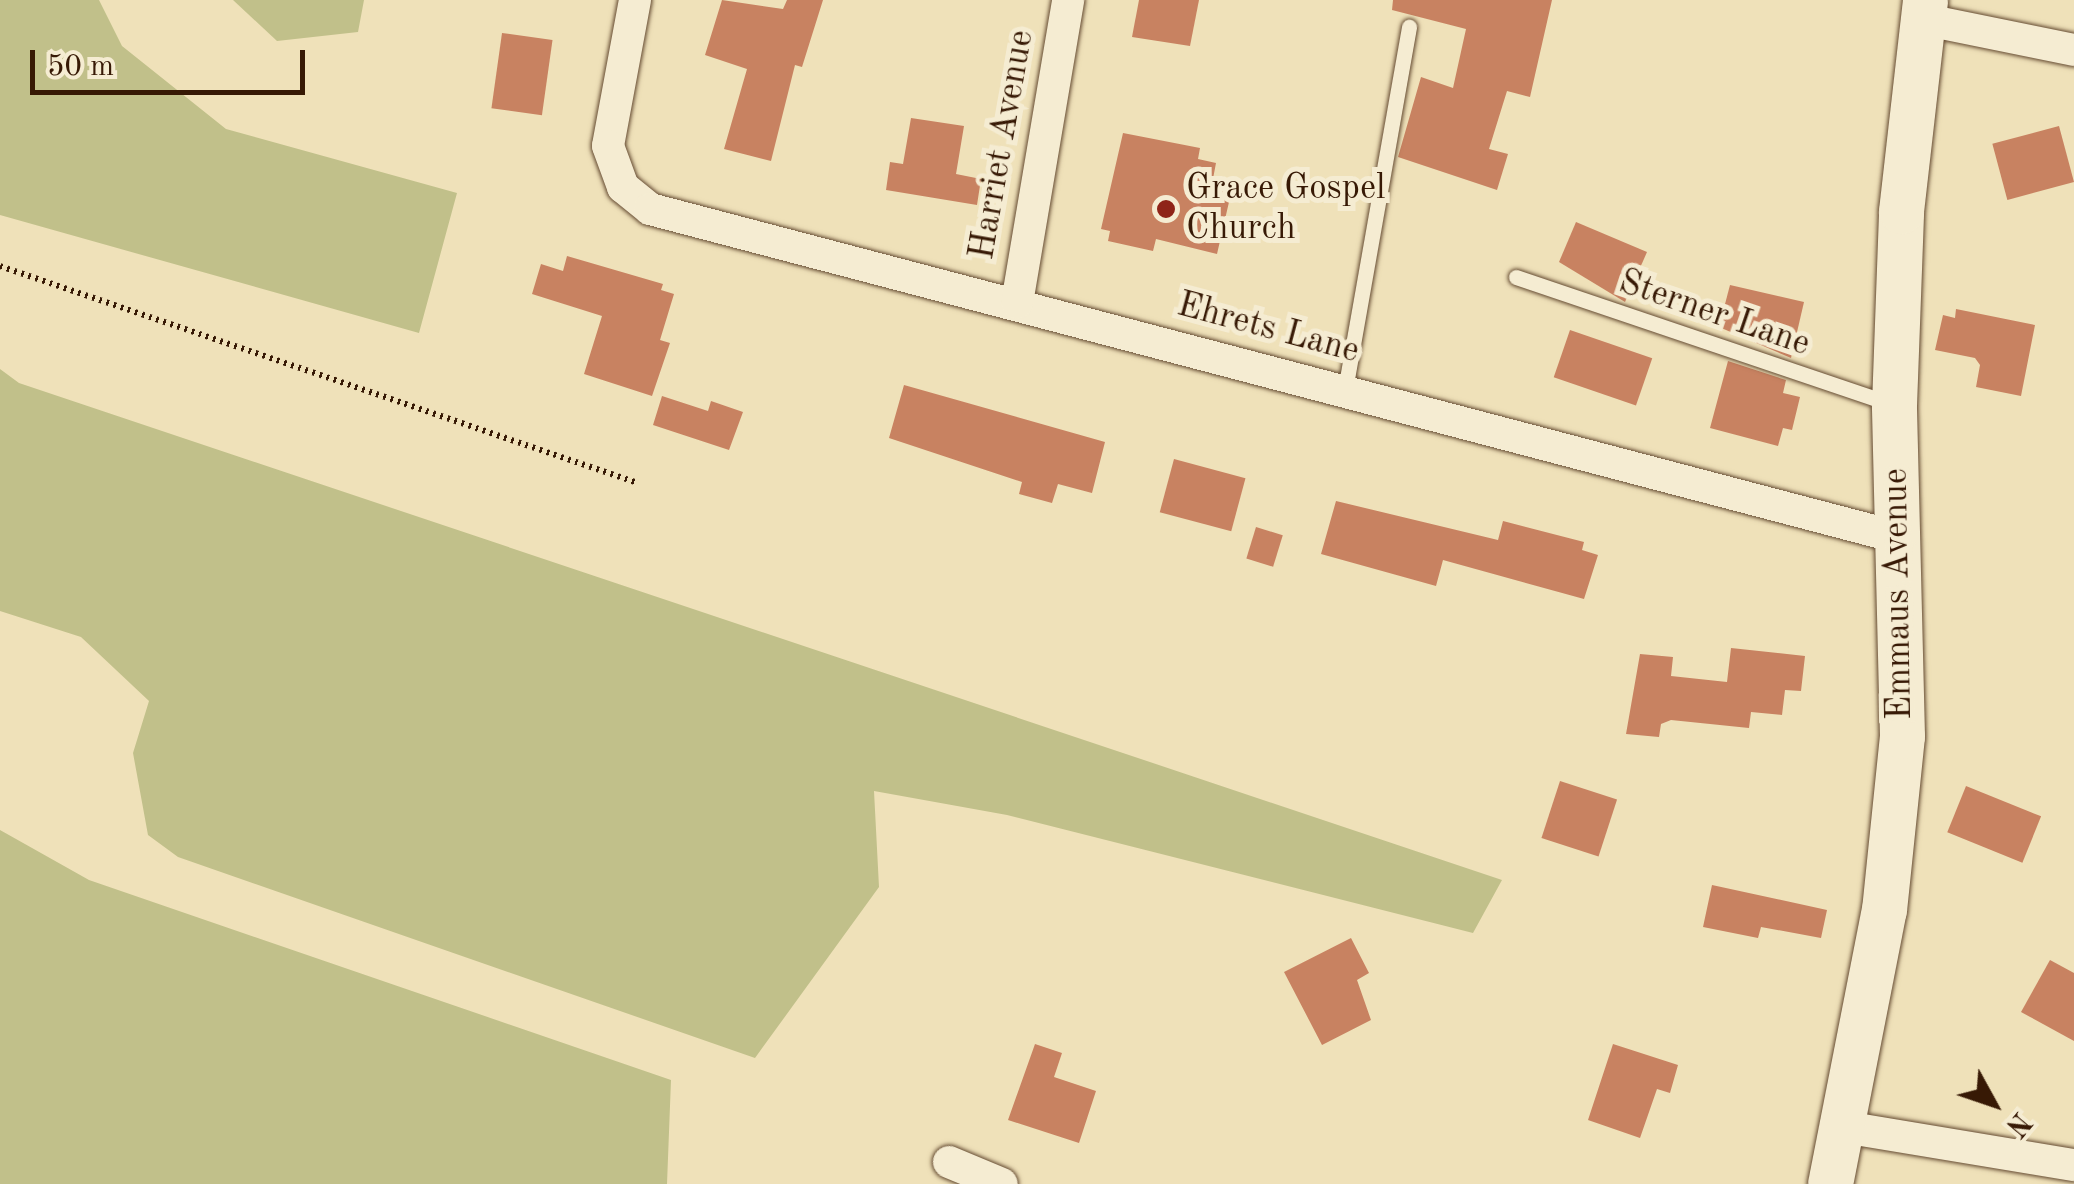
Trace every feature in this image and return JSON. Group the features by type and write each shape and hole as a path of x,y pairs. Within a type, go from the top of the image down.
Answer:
{"main road":[{"name":"Emmaus Avenue","path":"1830,1184 1844,1127 1892,853 1902,736 1894,405 1901,211 1924,10"}],"street":[{"name":"Ehrets Lane","path":"635,0 608,146 624,187 650,209 1897,537"},
{"name":"Harriet Avenue","path":"1017,303 1068,0"},
{"path":"1924,10 2074,50"},
{"path":"1844,1127 2074,1164"},
{"path":"949,1162 1002,1184"}],"lane":[{"path":"1345,390 1409,28"},
{"name":"Sterner Lane","path":"1516,277 1894,405"}],"path":[{"path":"0,266 636,482"}],"shaded area":[{"path":"0,0 99,0 122,46 226,129 457,193 419,333 0,215"},
{"path":"233,0 364,0 358,32 277,41"},
{"path":"0,369 19,383 1502,880 1473,933 1007,815 874,791 879,887 755,1058 178,857 148,835 133,753 149,701 81,637 0,611"},
{"path":"0,830 89,880 671,1080 667,1184 0,1184"}],"building":[{"path":"722,0 783,9 787,0 823,0 802,67 795,65 771,161 724,149 747,69 705,55"},
{"path":"1139,0 1199,0 1190,46 1132,37"},
{"path":"1393,0 1552,0 1530,97 1507,91 1489,149 1508,154 1497,190 1398,157 1421,77 1453,88 1466,29 1392,10"},
{"path":"502,33 553,40 542,115 491,108"},
{"path":"911,118 964,126 956,174 981,179 977,205 886,190 890,162 903,164"},
{"path":"2059,126 2074,182 2007,200 1992,144"},
{"name":"Grace Gospel Church","path":"1123,133 1200,148 1198,159 1216,163 1212,184 1232,189 1217,254 1156,239 1153,251 1108,241 1110,231 1101,229"},
{"path":"1576,222 1647,252 1625,302 1559,262"},
{"path":"567,256 663,284 661,290 674,294 660,340 670,343 652,396 584,374 602,316 532,294 541,264 563,271"},
{"path":"1730,285 1804,302 1791,358 1719,327"},
{"path":"1956,309 2035,325 2021,396 1976,387 1980,365 1975,358 1935,350 1943,315 1955,318"},
{"path":"1570,330 1652,358 1636,406 1554,377"},
{"path":"1728,361 1786,380 1783,393 1800,397 1792,430 1783,428 1778,446 1710,428"},
{"path":"904,385 1105,442 1092,493 1058,484 1052,503 1019,494 1022,482 889,438"},
{"path":"662,396 708,411 711,401 743,412 729,450 653,425"},
{"path":"1174,459 1245,478 1231,531 1160,512"},
{"path":"1336,501 1498,540 1503,521 1584,542 1582,550 1598,555 1584,599 1443,560 1436,586 1321,554"},
{"path":"1256,527 1283,535 1273,567 1246,559"},
{"path":"1731,648 1805,656 1801,691 1785,690 1782,715 1751,712 1749,728 1671,720 1661,724 1659,737 1626,734 1640,654 1673,657 1671,676 1727,682"},
{"path":"1560,781 1617,800 1599,857 1541,838"},
{"path":"1966,786 2041,816 2022,863 1947,832"},
{"path":"1712,885 1827,910 1821,938 1761,927 1758,938 1703,927"},
{"path":"1351,938 1369,973 1357,980 1371,1020 1322,1045 1284,972"},
{"path":"2050,960 2074,973 2074,1041 2021,1012"},
{"path":"1035,1044 1062,1053 1054,1077 1096,1091 1079,1143 1008,1120"},
{"path":"1613,1044 1678,1065 1670,1093 1657,1089 1640,1138 1588,1120"}],"place":[{"name":"Grace Gospel Church","path":"1166,209"}]}
